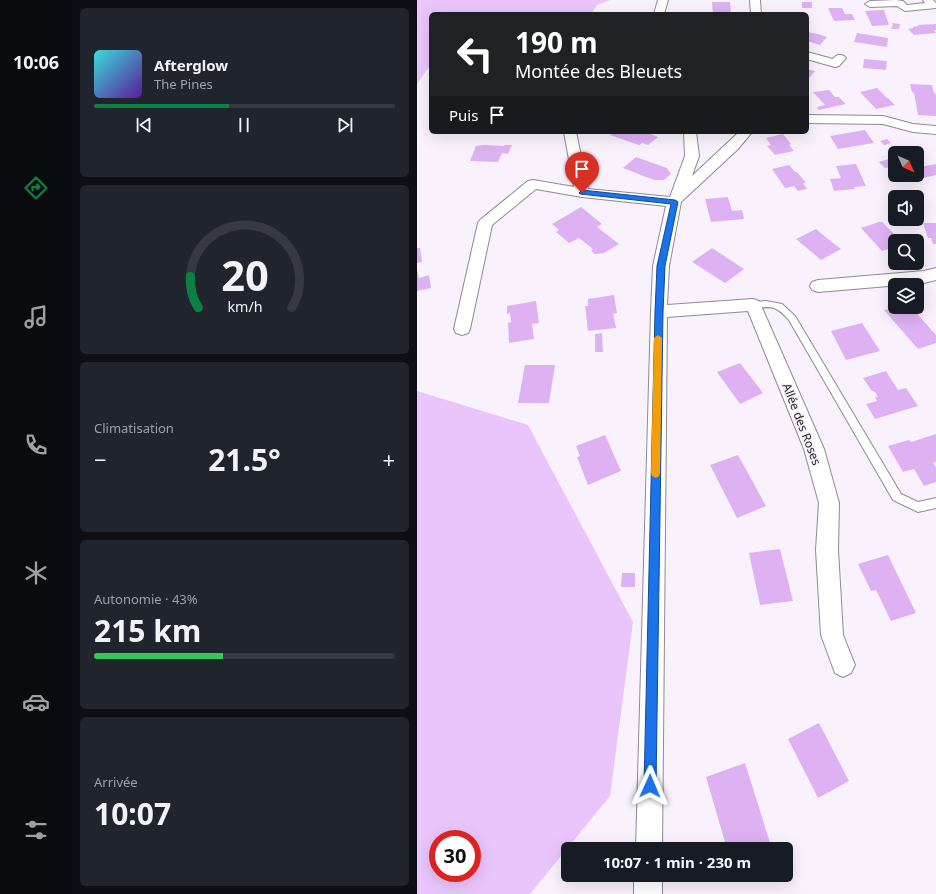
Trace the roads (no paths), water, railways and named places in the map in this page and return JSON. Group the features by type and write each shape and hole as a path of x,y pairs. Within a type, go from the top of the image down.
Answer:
{"street":[{"path":"660,12 663,0"},
{"path":"755,0 756,12"},
{"path":"870,4 899,3 905,8 933,6 929,0"},
{"path":"809,55 835,64 840,58"},
{"path":"809,131 831,118"},
{"path":"809,119 831,118 883,120 913,128 936,130"},
{"path":"570,134 582,193"},
{"path":"649,842 661,266 677,199 692,156 690,134"},
{"path":"462,329 485,223 533,184 582,193 677,199 744,134"},
{"path":"818,286 924,277 936,274"},
{"path":"659,312 753,305"},
{"name":"Allée des Roses","path":"753,305 814,449 829,503 827,550 831,634 843,665"},
{"path":"648,882 648,894"}],"lane":[{"path":"753,305 773,303 785,309 792,318 897,497 918,508 936,503"}]}
